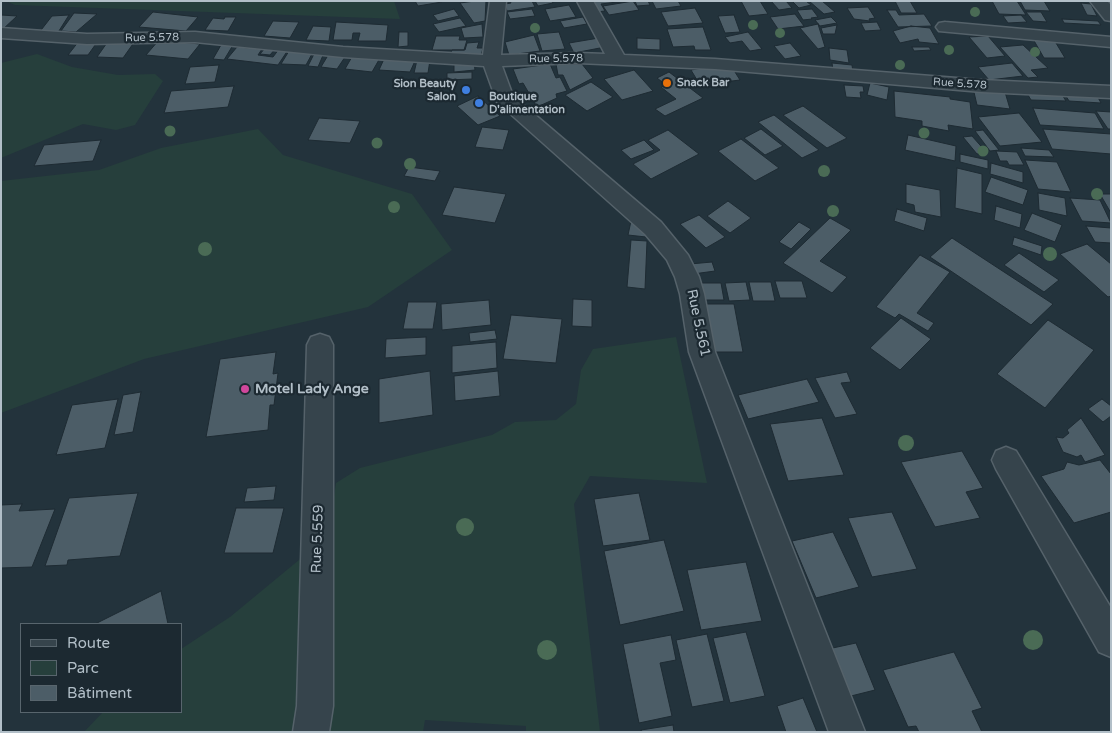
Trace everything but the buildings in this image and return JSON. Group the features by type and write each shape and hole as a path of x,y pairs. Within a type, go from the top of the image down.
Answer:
{"street":[{"path":"491,61 498,1"},
{"path":"584,1 597,20 617,59"},
{"path":"1098,1 1111,16"},
{"path":"946,27 1111,42"},
{"name":"Rue 5.578","path":"1,33 87,39 194,37 344,52 491,61 578,58 715,64 982,86 1111,92"},
{"name":"Rue 5.561","path":"491,61 501,84 504,98 653,228 676,255 687,277 692,294 702,352 846,732"},
{"name":"Rue 5.559","path":"311,732 315,706 320,345"},
{"path":"1006,460 1111,640"}],"green space":[{"path":"6,1 394,1 400,19 15,5"},
{"path":"37,54 72,67 118,75 155,74 163,81 135,125 116,130 83,124 1,158 1,63"},
{"path":"258,129 283,155 412,194 452,250 368,307 144,359 1,413 1,181 99,170 161,148"},
{"path":"676,337 707,483 590,476 574,504 600,732 526,732 526,726 425,720 423,732 84,732 102,713 182,713 182,648 230,617 328,536 336,483 360,468 492,435 515,422 556,420 576,404 581,370 593,349"}],"place":[{"name":"Snack Bar","path":"667,83"},
{"name":"Sion Beauty Salon","path":"466,90"},
{"name":"Boutique D'alimentation","path":"479,103"},
{"name":"Motel Lady Ange","path":"245,389"}]}
